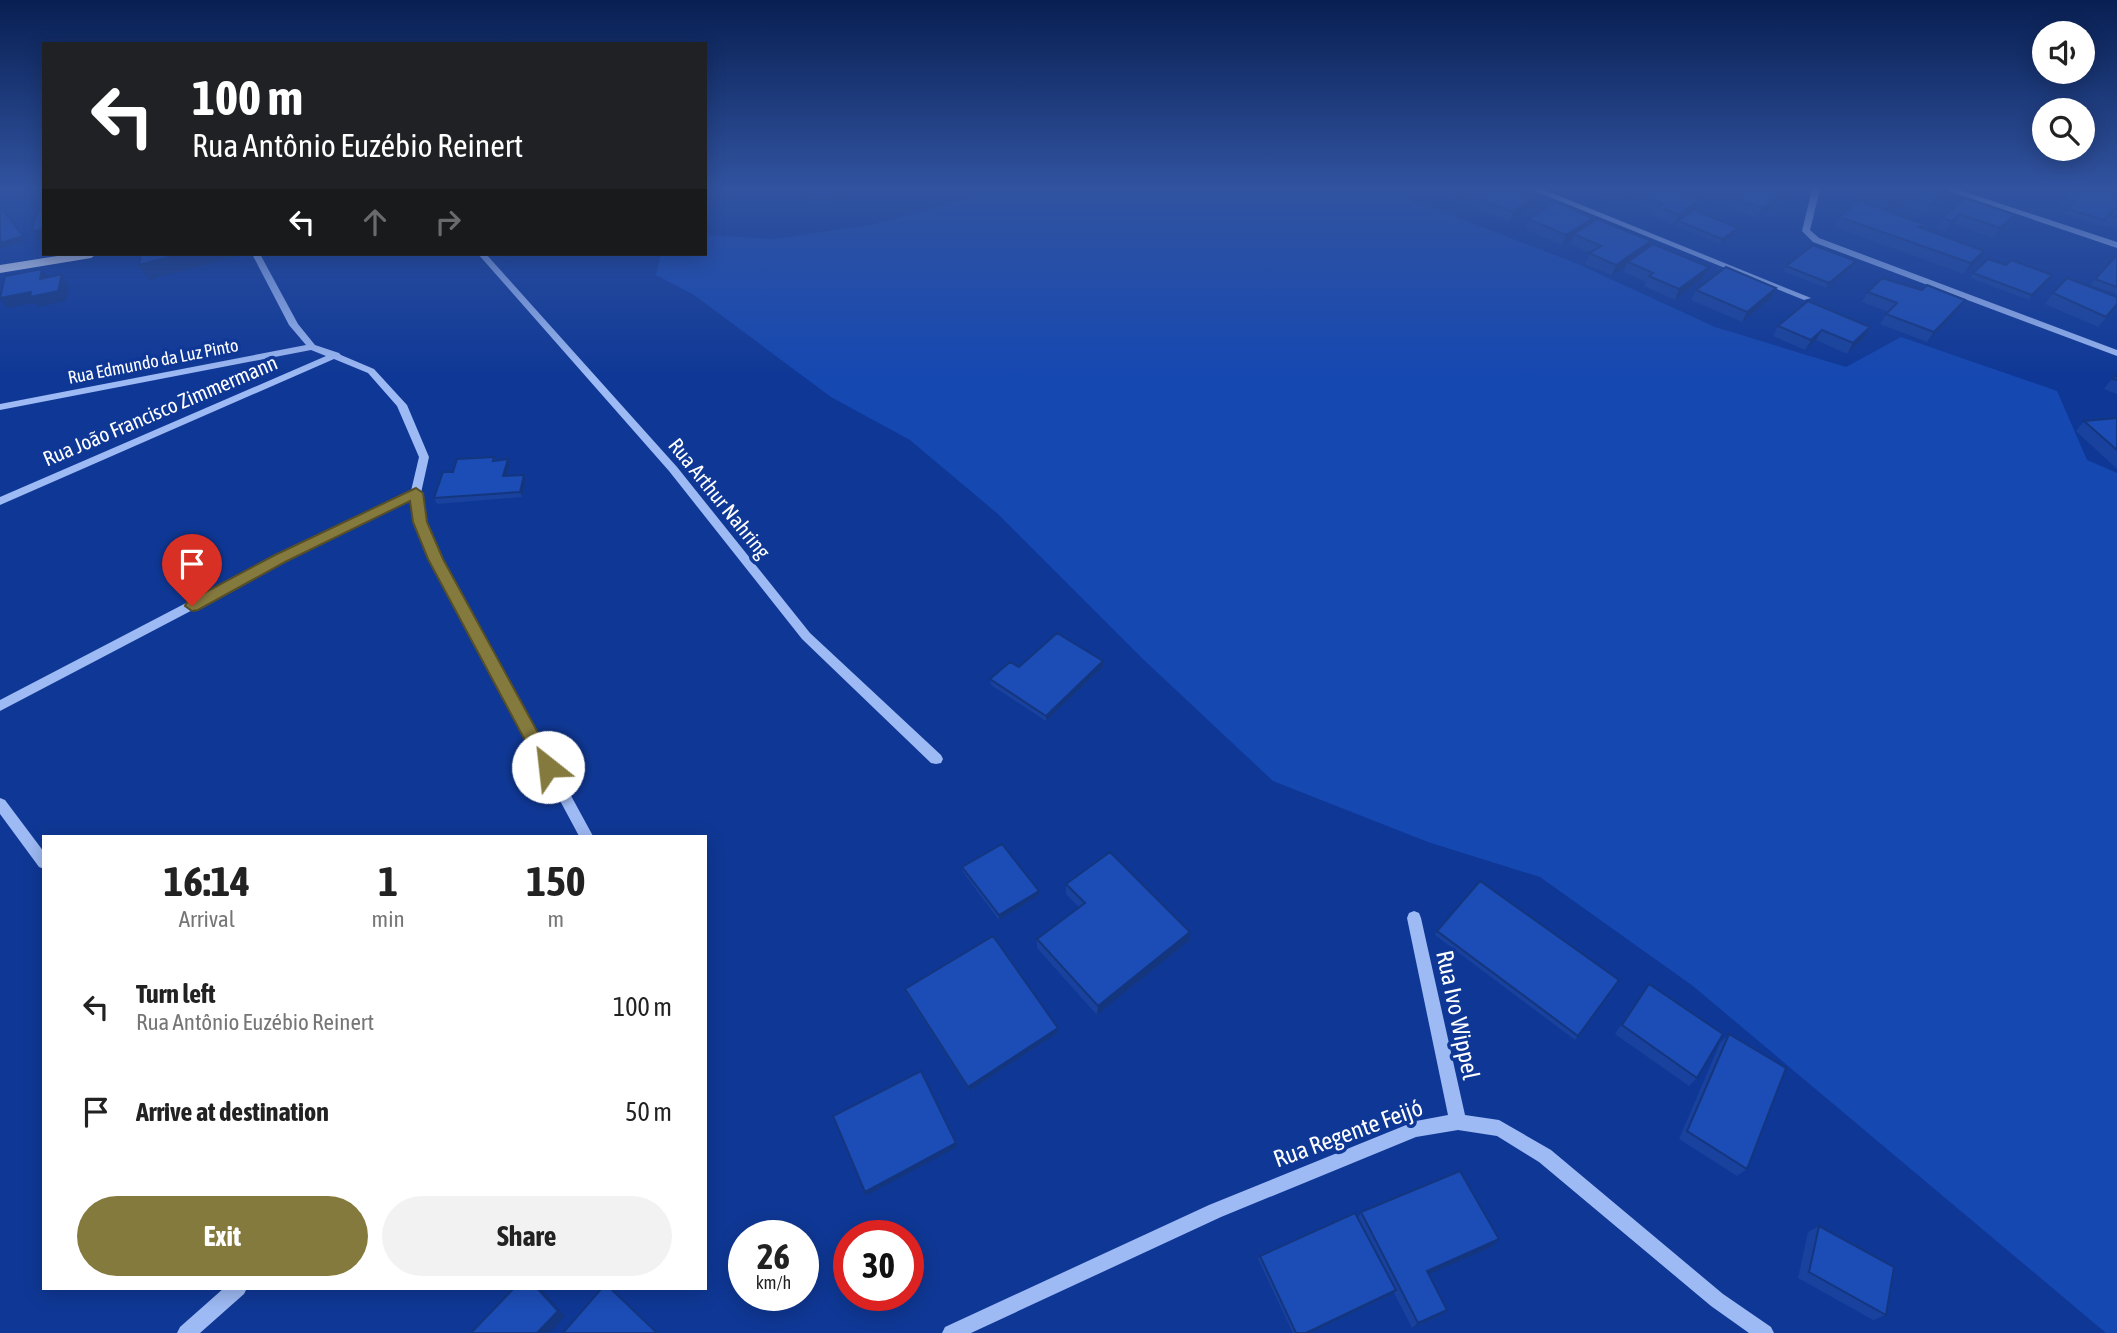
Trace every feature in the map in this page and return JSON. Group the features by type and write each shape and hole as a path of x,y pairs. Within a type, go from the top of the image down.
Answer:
{"main road":[{"path":"0,270 80,256"}],"street":[{"path":"1690,251 1807,298"},
{"path":"1846,251 2117,353"},
{"path":"257,256 294,325 312,348 336,355 371,371 402,405 424,457 416,493 420,522 436,559 585,835"},
{"name":"Rua Arthur Nahring","path":"484,256 673,469 806,636 936,759"},
{"name":"Rua Edmundo da Luz Pinto","path":"0,407 312,348"},
{"name":"Rua João Francisco Zimmermann","path":"0,501 336,355"},
{"path":"0,714 6,703 280,559 416,493"},
{"path":"0,804 42,860"},
{"name":"Rua Ivo Wippel","path":"1414,918 1458,1122"},
{"name":"Rua Regente Feijó","path":"951,1333 1215,1211 1416,1129 1458,1122 1499,1128 1545,1156 1717,1300 1765,1333"},
{"path":"186,1333 236,1290"}],"shaded area":[{"path":"707,251 1545,251 1715,327 1846,367 1901,337 2057,391 2087,460 2117,473 2117,1333 2106,1333 1693,986 1540,877 1428,842 1273,781 1144,660 998,514 910,440 831,397 694,295 656,275 661,256 707,256"}],"building":[{"path":"1592,251 1636,251 1616,265 1589,253"},
{"path":"1643,251 1671,251 1709,267 1679,289 1649,276 1653,273 1628,262"},
{"path":"1805,251 1830,251 1856,261 1829,283 1786,266"},
{"path":"1937,251 1984,251 1971,263"},
{"path":"2117,255 2117,287 2095,279"},
{"path":"141,256 173,256 139,265"},
{"path":"1988,259 2006,265 2011,260 2052,275 2032,295 1973,273"},
{"path":"1726,267 1776,288 1747,312 1696,290"},
{"path":"42,269 40,279 62,274 58,291 30,297 31,292 0,298 5,276"},
{"path":"1882,278 1922,290 1927,285 1965,300 1934,332 1886,314 1897,303 1868,292"},
{"path":"2067,278 2117,297 2117,304 2106,317 2053,293"},
{"path":"1808,301 1870,327 1853,343 1822,330 1811,340 1778,326"},
{"path":"2117,418 2117,450 2084,421"},
{"path":"494,457 493,461 508,459 503,476 524,475 520,492 434,498 443,472 453,472 457,459"},
{"path":"1057,633 1103,661 1046,716 990,679 1010,662 1019,667"},
{"path":"1002,844 1039,891 999,915 962,867"},
{"path":"1110,852 1190,932 1098,1006 1037,939 1085,903 1066,884"},
{"path":"1480,881 1619,980 1578,1036 1437,931"},
{"path":"993,936 1058,1028 968,1087 905,989"},
{"path":"1649,984 1723,1034 1697,1078 1622,1025"},
{"path":"1729,1034 1786,1068 1747,1169 1687,1131"},
{"path":"921,1071 956,1143 865,1192 833,1116"},
{"path":"1460,1171 1499,1239 1427,1271 1447,1310 1418,1323 1361,1212"},
{"path":"1355,1213 1396,1290 1306,1333 1296,1333 1260,1256"},
{"path":"1819,1226 1894,1267 1886,1315 1809,1272"},
{"path":"512,1290 539,1290 558,1311 537,1333 471,1333"},
{"path":"600,1290 612,1290 657,1333 563,1333"}],"route":[{"path":"192,606 280,559 416,493 420,522 436,559 548,767"}]}
